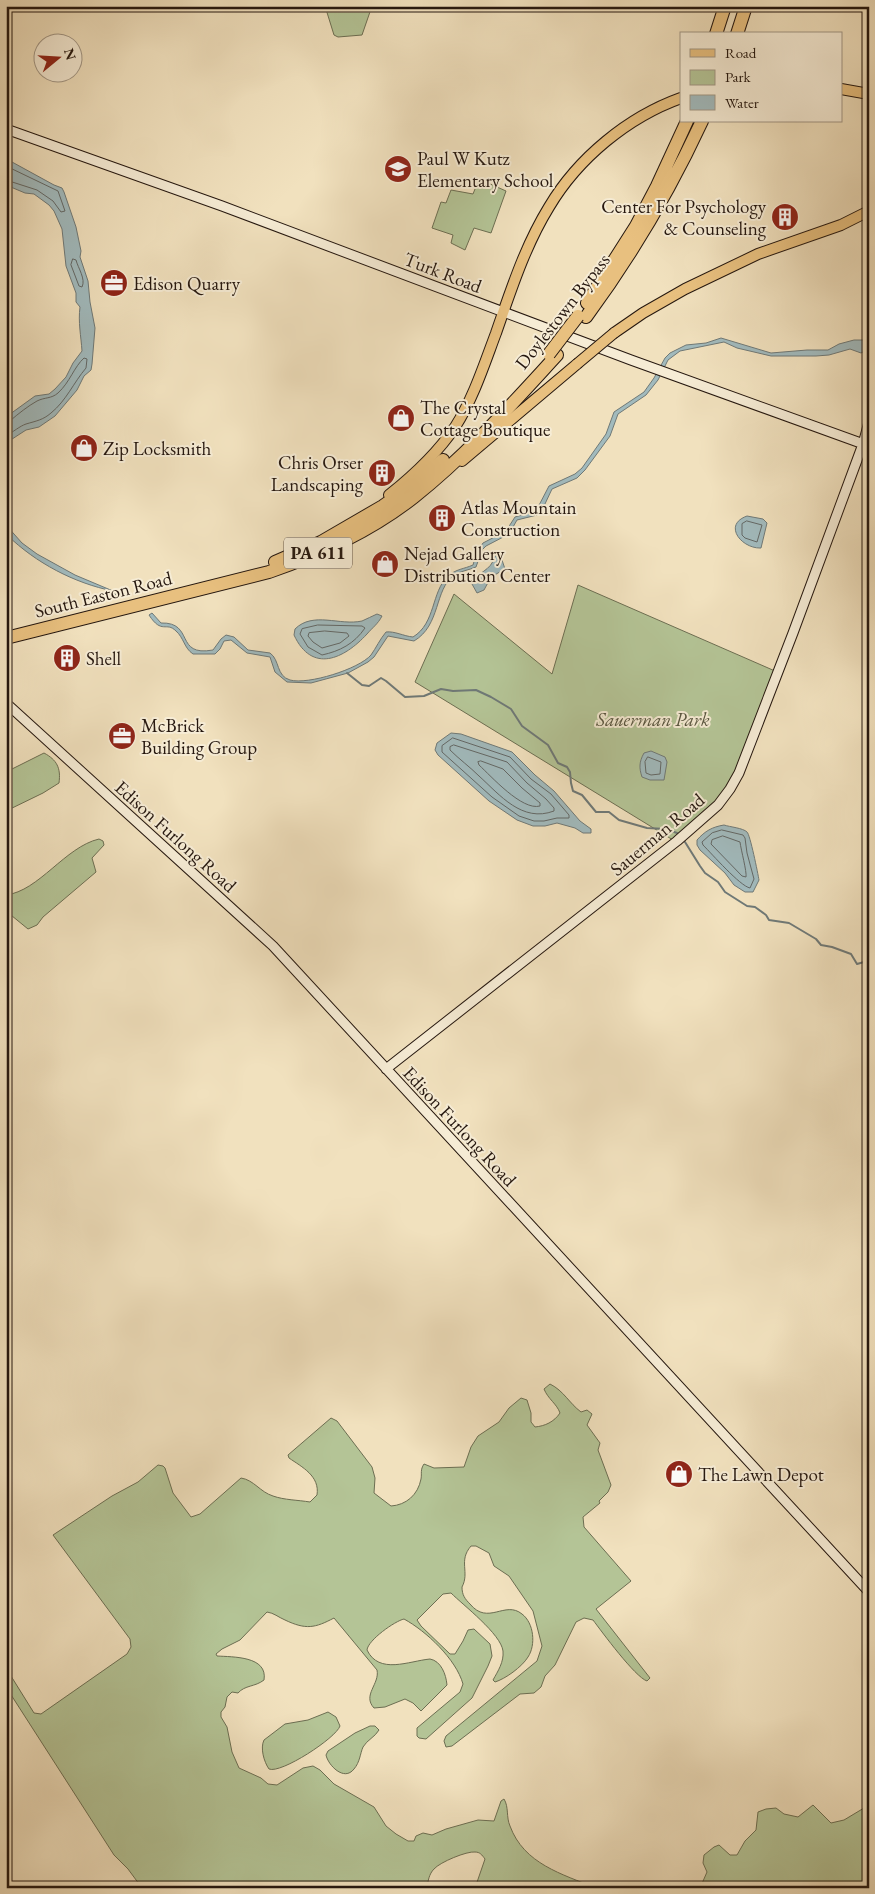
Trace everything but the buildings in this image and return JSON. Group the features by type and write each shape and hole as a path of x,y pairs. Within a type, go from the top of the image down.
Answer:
{"highway":[{"path":"717,32 725,6"},
{"path":"738,32 746,6"},
{"name":"Doylestown Bypass","path":"582,317 636,226 687,122"},
{"name":"Doylestown Bypass","path":"415,496 496,421 610,284 677,174 702,122"},
{"name":"Doylestown Bypass","path":"354,521 401,493 446,457 553,354"},
{"name":"South Easton Road","path":"6,638 269,572 300,562 360,532 415,496"},
{"name":"South Easton Road","path":"209,586 321,542 354,521"}],"main road":[{"path":"842,89 869,94"},
{"name":"South Easton Road","path":"354,521 420,469 448,437 466,406 484,366 519,269 547,209 573,174 597,150 628,125 660,106 680,98"},
{"name":"Turk Road","path":"6,129 222,206 866,445"},
{"name":"South Easton Road","path":"415,496 484,445 614,333 643,313 686,289 758,254 841,225 869,211"},
{"name":"Sauerman Road","path":"386,1069 677,841 704,818 724,797 739,773 764,710 866,445 869,422"},
{"name":"Edison Furlong Road","path":"6,703 117,806 260,933 869,1592"}],"green space":[{"path":"325,6 372,6 362,35 338,37 334,35"},
{"path":"479,179 506,191 491,233 474,228 465,250 451,243 453,235 432,228 441,202 446,203 451,190 473,194"},
{"name":"Sauerman Park","path":"578,585 775,671 747,744 730,781 708,810 673,840 415,682 454,594 552,674"},
{"path":"44,753 55,762 59,769 59,783 6,811 6,772"},
{"path":"99,839 103,841 104,845 92,858 96,872 43,917 37,925 28,929 6,911 6,895 30,886 63,859"},
{"path":"550,1384 559,1390 581,1412 587,1410 592,1414 587,1425 600,1443 598,1450 611,1485 608,1492 599,1501 600,1503 583,1517 584,1527 631,1581 596,1609 650,1678 647,1681 642,1678 619,1654 593,1620 584,1618 576,1622 555,1665 545,1676 541,1687 534,1693 520,1694 452,1746 446,1747 444,1741 446,1736 537,1661 542,1646 533,1611 509,1576 494,1566 489,1553 476,1546 471,1546 465,1557 465,1576 462,1587 465,1599 483,1613 516,1610 522,1614 531,1628 533,1640 531,1652 518,1669 495,1682 493,1680 503,1659 501,1644 489,1628 451,1593 443,1594 417,1620 421,1626 450,1654 455,1654 468,1630 474,1629 490,1644 492,1656 472,1698 426,1739 417,1736 417,1728 460,1692 463,1684 454,1665 439,1647 422,1631 404,1619 382,1631 372,1641 367,1650 372,1658 387,1664 404,1664 430,1659 440,1665 447,1685 421,1711 413,1703 405,1699 385,1707 374,1708 371,1703 370,1694 376,1680 377,1670 334,1618 316,1626 305,1626 292,1623 267,1612 240,1640 216,1654 217,1656 248,1659 261,1666 264,1672 264,1680 238,1693 232,1692 227,1697 221,1717 227,1727 232,1752 239,1768 261,1778 268,1784 277,1785 303,1768 313,1766 320,1770 334,1784 374,1807 386,1826 408,1841 414,1841 416,1836 423,1833 432,1835 478,1820 494,1821 501,1801 504,1799 510,1826 516,1839 534,1859 558,1872 596,1888 475,1888 485,1859 480,1853 471,1852 437,1866 430,1875 427,1888 142,1888 128,1869 114,1855 6,1687 6,1668 34,1713 41,1714 127,1654 131,1647 130,1639 53,1535 112,1496 138,1482 158,1465 165,1468 173,1493 191,1517 200,1514 241,1478 250,1481 264,1492 273,1496 310,1502 317,1495 316,1482 309,1473 289,1458 288,1455 331,1418 337,1421 372,1467 375,1478 374,1493 391,1506 402,1504 411,1498 417,1490 424,1464 434,1468 464,1467 471,1447 478,1436 499,1422 509,1408 521,1398 527,1400 531,1413 531,1422 535,1427 546,1425 552,1421 560,1413 544,1389"},
{"path":"328,1712 336,1717 340,1726 329,1738 296,1761 275,1769 269,1769 263,1755 262,1747 264,1740 285,1724 308,1720"},
{"path":"370,1726 375,1726 379,1730 363,1747 359,1761 354,1769 346,1774 337,1771 327,1759 328,1751 355,1733"},
{"path":"813,1805 831,1823 844,1820 869,1805 869,1888 700,1888 707,1872 703,1863 704,1855 719,1845 730,1855 737,1855 745,1841 756,1830 758,1812 776,1808 784,1814 798,1817"}],"water":[{"path":"6,161 12,162 62,188 76,227 81,251 80,257 88,281 95,328 91,370 84,376 77,390 55,416 39,427 26,430 6,443 6,417 35,396 49,394 55,389 66,377 82,351 79,324 80,307 76,302 76,293 66,266 62,229 54,211 49,205 34,194 25,193 6,185"},
{"path":"721,338 771,353 828,350 839,344 854,340 867,340 869,349 861,353 850,349 829,355 771,356 737,348 724,342 680,351 668,360 658,380 646,395 618,414 610,436 577,478 552,489 544,506 537,515 517,520 509,534 482,550 476,567 454,575 448,581 429,626 423,634 414,641 388,636 374,657 348,673 311,683 287,682 275,672 270,657 247,653 231,640 224,641 215,654 193,654 173,628 157,625 149,615 152,613 161,623 171,624 178,628 193,649 201,651 213,650 226,635 234,637 248,650 270,653 282,675 290,680 298,681 320,678 356,666 371,655 386,632 413,637 420,631 426,624 439,590 448,576 457,570 473,565 477,551 483,543 506,531 515,517 536,511 549,486 575,474 582,468 606,434 614,412 644,392 670,353 686,345 706,343"},
{"path":"747,516 763,519 767,523 761,548 747,545 735,530 740,520"},
{"path":"6,525 22,543 37,554 75,575 113,591 84,583 43,563 7,535"},
{"path":"498,555 505,569 491,577 484,590 477,593 472,584 474,580"},
{"path":"377,614 382,616 358,643 339,656 329,659 310,655 301,647 294,635 295,629 310,621 354,622 362,621"},
{"path":"451,733 461,734 512,752 554,791 580,821 591,829 591,833 583,833 575,828 557,823 533,826 517,820 489,801 438,755 435,750 437,743"},
{"path":"651,751 665,757 667,762 664,780 650,780 642,777 641,759 644,753"},
{"path":"724,825 743,830 748,834 759,880 753,892 745,892 734,885 725,873 697,845 697,840 706,832 712,828"}],"waterway":[{"path":"108,590 116,595"},
{"path":"347,673 362,685 369,686 381,678 405,697 424,696 441,689 453,691 476,690 491,697 511,709 522,726 548,745 558,763 567,767 570,772 573,791 582,795 596,812 609,812 619,820 647,828 666,829 677,833"},
{"path":"685,842 705,873 718,882 725,892 747,906 755,907 766,915 769,920 789,923 816,939 821,945 851,954 857,964 869,963"}],"place":[{"name":"Paul W Kutz Elementary School","path":"398,169"},
{"name":"Center For Psychology & Counseling","path":"785,217"},
{"name":"Edison Quarry","path":"114,283"},
{"name":"The Crystal Cottage Boutique","path":"401,418"},
{"name":"Zip Locksmith","path":"84,448"},
{"name":"Chris Orser Landscaping","path":"382,473"},
{"name":"Atlas Mountain Construction","path":"442,518"},
{"name":"Nejad Gallery Distribution Center","path":"385,564"},
{"name":"Shell","path":"67,658"},
{"name":"McBrick Building Group","path":"122,736"},
{"name":"The Lawn Depot","path":"679,1474"}]}
